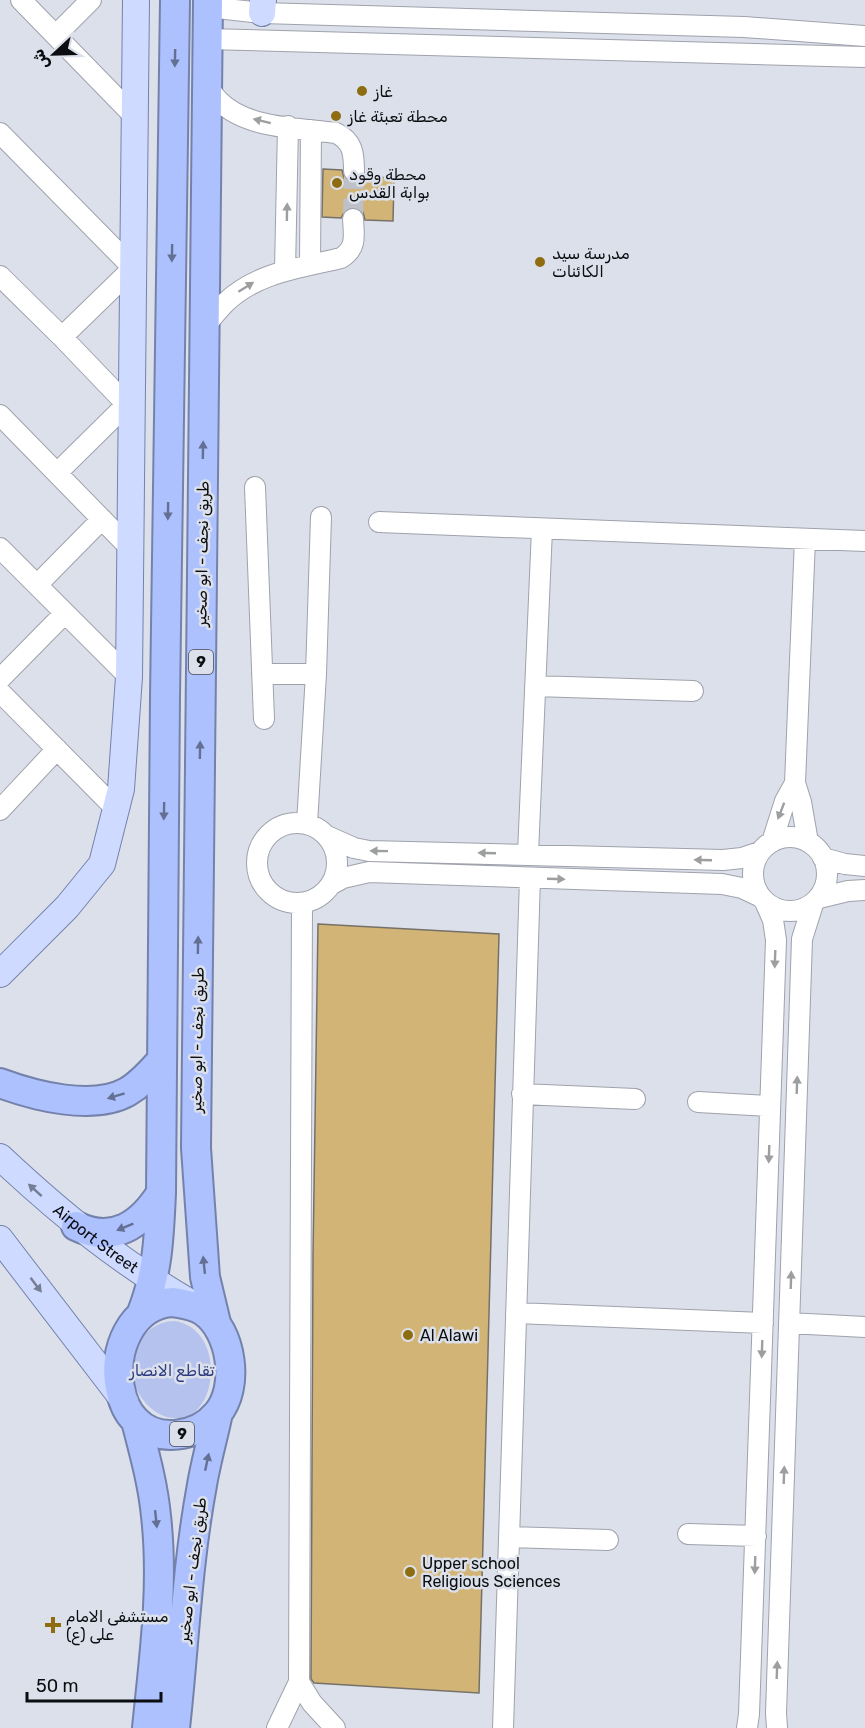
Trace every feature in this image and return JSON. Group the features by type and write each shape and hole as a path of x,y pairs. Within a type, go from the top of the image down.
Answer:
{"highway":[{"name":"طريق نجف - ابو صخير","path":"141,1315 153,1281 159,1252 161,1193 175,0"},
{"name":"طريق نجف - ابو صخير","path":"208,4 196,1148 209,1316"},
{"path":"0,1083 44,1096 98,1100 112,1098 130,1090 146,1078 161,1060"},
{"path":"76,1226 90,1233 110,1233 121,1230 143,1218 161,1193"},
{"name":"9","path":"166,1302 182,1304 209,1316 226,1346 230,1362 227,1392 218,1413 199,1429 183,1434 158,1433 130,1412 118,1378 119,1353 124,1339 141,1315 152,1307 166,1302"},
{"name":"طريق نجف - ابو صخير","path":"130,1412 152,1486 159,1546 159,1580 147,1728"},
{"name":"طريق نجف - ابو صخير","path":"175,1728 196,1519 218,1413"}],"main road":[{"path":"0,974 67,907 102,864 121,789 129,677 131,549 129,408 136,118 136,0"},
{"name":"Airport Street","path":"0,1157 76,1226 153,1281 209,1316"},
{"path":"0,1239 130,1412"}],"street":[{"path":"21,0 136,118"},
{"path":"56,35 91,0"},
{"path":"208,4 451,9 865,36"},
{"path":"743,54 744,27"},
{"path":"207,39 865,57"},
{"path":"207,86 219,101 232,110 264,123 344,136 353,149 354,171"},
{"path":"285,270 288,126"},
{"path":"310,265 311,130"},
{"path":"0,134 133,268 62,337"},
{"path":"204,327 225,303 264,277 341,258 347,254 355,243 353,219"},
{"path":"0,276 129,408 57,473"},
{"path":"0,415 131,549"},
{"path":"255,487 264,719"},
{"path":"307,824 316,674 321,517"},
{"path":"37,585 102,519"},
{"path":"379,522 865,541"},
{"path":"528,854 542,529"},
{"path":"805,539 795,783 808,842"},
{"path":"0,548 129,677"},
{"path":"0,679 65,613"},
{"path":"262,674 316,674"},
{"path":"536,686 693,691"},
{"path":"0,692 116,809"},
{"path":"0,810 57,749"},
{"path":"747,1728 756,1536 776,940 773,920 755,888 753,875 754,863 766,847 795,783"},
{"path":"777,1728 802,939 816,901 827,879 823,858 808,842 796,838 784,838 742,858 723,860 369,850 354,848 307,824 291,823 276,828 265,839 258,853 257,868 262,883 273,895 287,902 302,903 314,900 332,884 343,878 369,872 723,884 742,888 784,911 795,911 816,901 848,891 865,890"},
{"path":"327,836 337,859 332,884"},
{"path":"823,858 844,864 865,866"},
{"path":"503,1728 530,878"},
{"path":"277,1728 299,1682 302,903"},
{"path":"522,1094 634,1099"},
{"path":"698,1102 770,1106"},
{"path":"516,1313 763,1323"},
{"path":"789,1323 865,1327"},
{"path":"688,1534 756,1536"},
{"path":"509,1537 608,1540"},
{"path":"299,1682 312,1703 335,1728"}],"green space":[{"name":"تقاطع الانصار","path":"174,1321 192,1328 203,1341 210,1358 211,1377 207,1395 198,1409 184,1417 167,1417 153,1410 139,1394 133,1378 134,1355 144,1335 162,1323"}],"building":[{"path":"323,169 342,170 344,178 354,183 361,181 365,173 394,180 393,221 365,220 363,212 353,207 346,209 341,218 322,217"},
{"path":"318,924 499,934 479,1693 314,1683 311,1679 313,1256"}],"tunnel":[{"path":"353,219 354,171"}],"place":[{"name":"غاز","path":"362,91"},
{"name":"محطة تعبئة غاز","path":"336,116"},
{"name":"محطة وقود بوابة القدس","path":"337,183"},
{"name":"مدرسة سيد الكائنات","path":"540,262"},
{"name":"Al Alawi","path":"408,1335"},
{"name":"Upper school Religious Sciences","path":"410,1572"},
{"name":"مستشفی الامام علی (ع)","path":"53,1625"}]}
